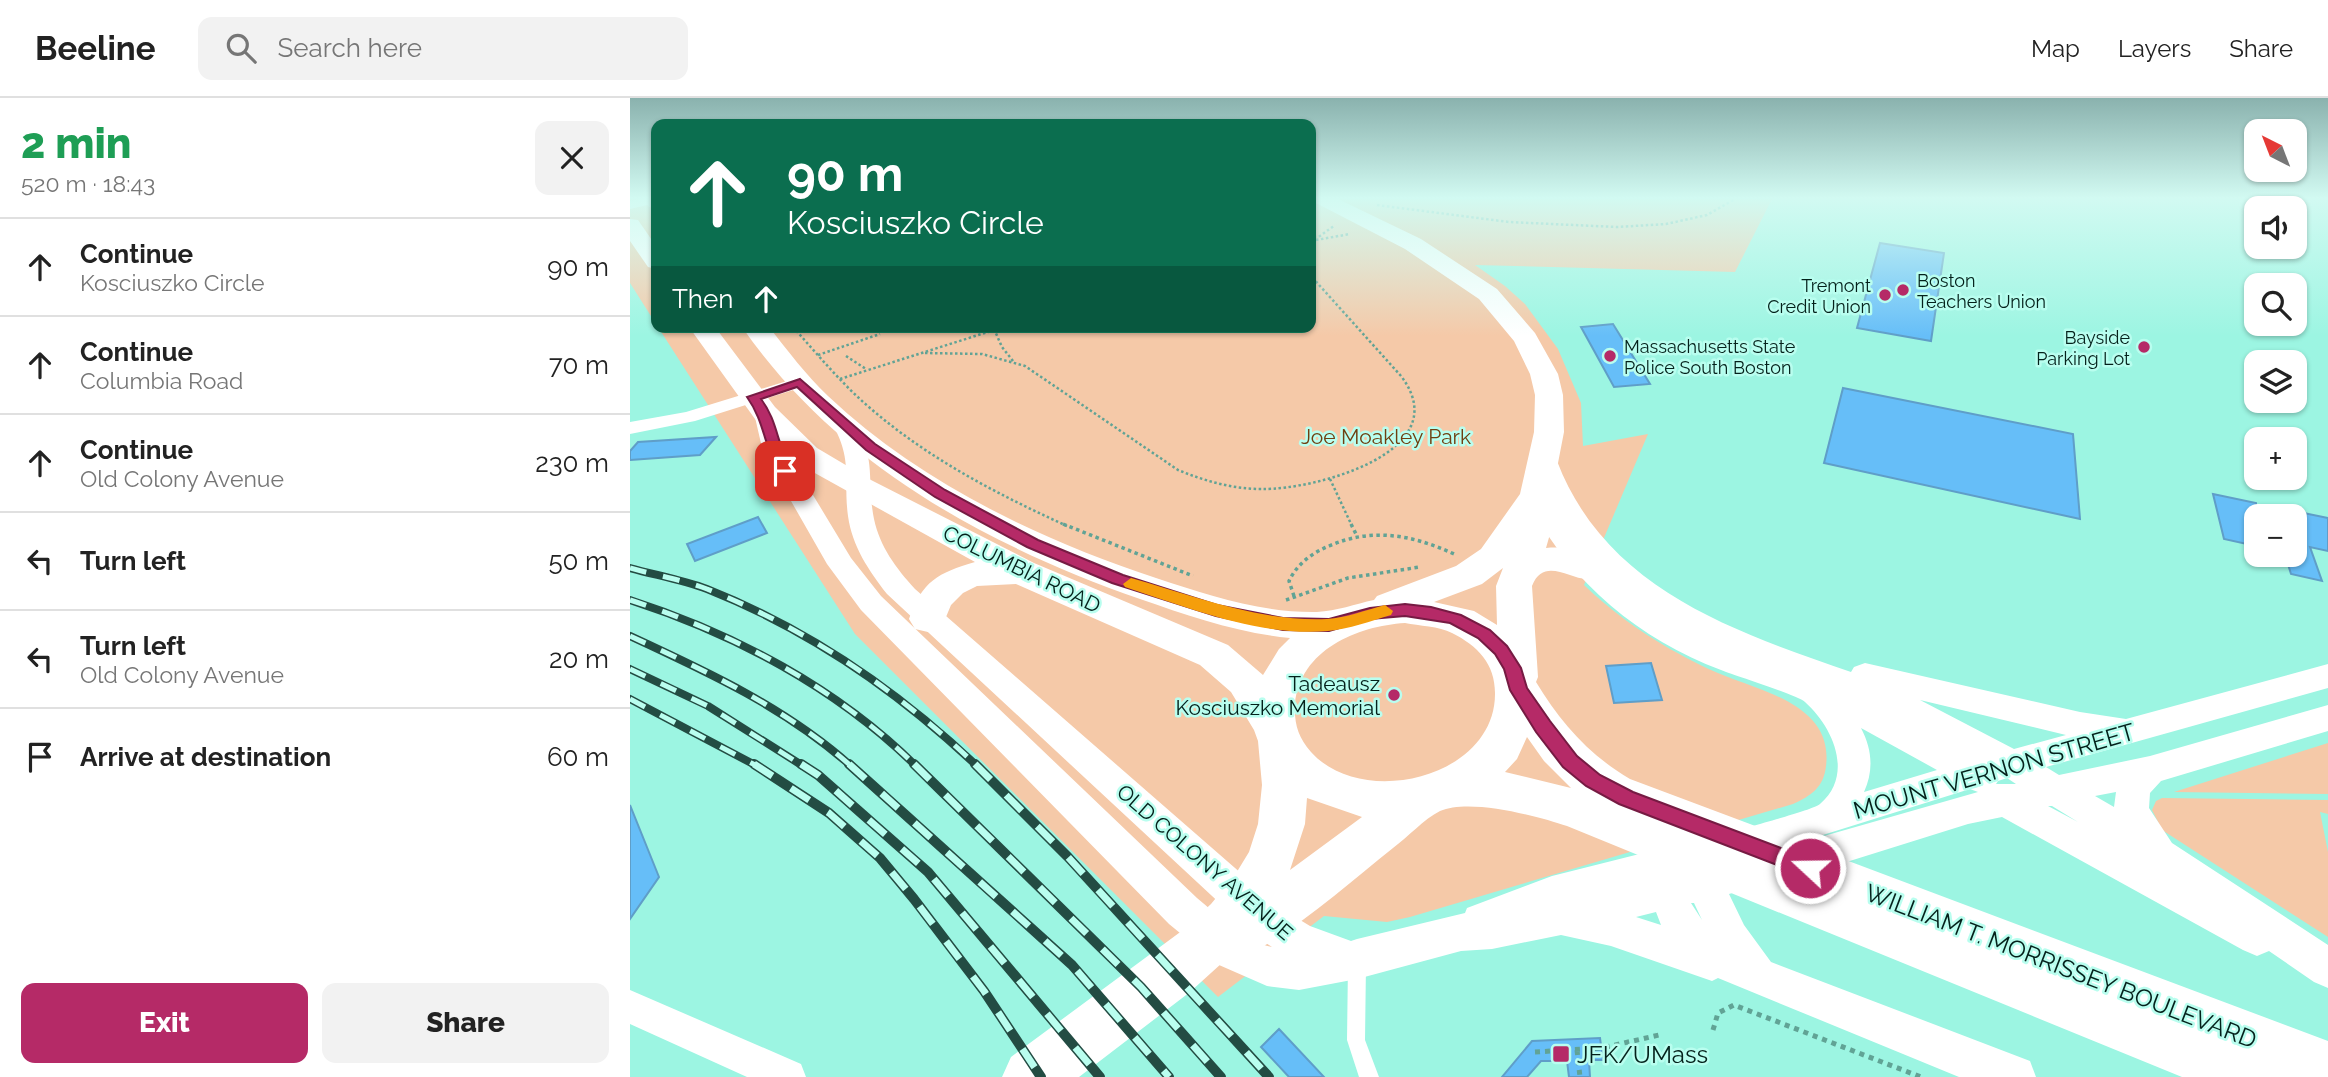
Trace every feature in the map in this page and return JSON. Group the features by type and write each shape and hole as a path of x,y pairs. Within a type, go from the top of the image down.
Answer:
{"main road":[{"path":"1031,1077 1189,961 1280,883 1434,793 1475,774 1501,749 1514,727 1518,712 1515,579 1539,514 1550,410 1548,389 1533,352 1510,317 1488,294 1412,245"},
{"name":"OLD COLONY AVENUE","path":"706,333 760,405"},
{"name":"OLD COLONY AVENUE","path":"760,333 800,382 844,425"},
{"name":"COLUMBIA ROAD","path":"760,405 806,455 860,487 1020,572 1214,655 1245,681 1276,733 1284,768 1285,806 1278,840 1280,883"},
{"name":"COLUMBIA ROAD","path":"844,425 884,457 940,494 1009,532 1080,565 1237,616 1307,626 1350,620"},
{"path":"1434,793 1376,800 1336,791 1304,773 1291,761 1276,733 1273,697 1288,664 1307,643 1350,620 1469,575 1482,567 1494,557 1541,478"},
{"path":"1515,579 1524,570 1543,560 1567,559 1587,567"},
{"path":"928,619 930,607 938,595 962,577 992,571 1020,572"},
{"path":"1350,620 1387,611 1414,610 1463,622 1496,644 1509,662 1518,686"},
{"name":"WILLIAM T. MORRISSEY BOULEVARD","path":"1518,686 1543,727 1577,768 1604,787 1616,810 1829,906 2252,1077"},
{"name":"WILLIAM T. MORRISSEY BOULEVARD","path":"1434,793 1461,788 1497,789 1616,810 1885,897 2328,1070"}],"street":[{"path":"630,428 760,405 800,382"},
{"name":"OLD COLONY AVENUE","path":"760,405 775,452 856,585 1183,911 1233,951 1267,967 1300,970 1357,959"},
{"name":"OLD COLONY AVENUE","path":"844,425 860,454 861,519 874,557 928,619 1268,922 1299,942 1328,954 1357,959"},
{"path":"1541,478 1551,522 1587,567 1626,603 1675,635 1720,657 1876,720 1957,779 2004,801 2214,916 2328,970"},
{"path":"1541,478 1566,504 1598,548 1619,570 1677,614 1753,649 1881,696 2011,764 2172,862 2328,970"},
{"path":"1753,649 2080,725 2115,729 2153,726"},
{"name":"MOUNT VERNON STREET","path":"1698,871 1830,817 2328,676"},
{"path":"1802,688 1823,701 1839,719 1855,753 1852,783 1830,817"},
{"name":"MOUNT VERNON STREET","path":"1461,932 1507,909 1542,897 1660,880 1698,871 1806,859 1968,809 2150,771 2328,718"},
{"path":"2150,771 2134,787 2130,801 2132,810 2145,835 2172,862"},
{"path":"1957,779 2014,789 2056,790"},
{"path":"1698,871 1736,948 1764,979"},
{"path":"1660,880 1682,925 1695,942 1715,956 1764,979"},
{"name":"MOUNT VERNON STREET","path":"1357,959 1461,932 1492,930 1550,919 1660,880"},
{"path":"1550,919 1611,927 1764,979 2014,1077"},
{"path":"630,1007 788,1077"}],"lane":[{"path":"1357,959 1356,1040 1369,1077"}],"path":[{"path":"925,354 976,354 1015,362 1035,371 1178,470 1199,480 1252,489 1290,487 1330,479 1371,462 1395,446 1413,420 1415,402 1412,393 1395,370 1316,282"},
{"path":"798,333 839,379 881,417 926,450 970,477 1088,537 1196,578"},
{"path":"839,379 925,354 981,333"},
{"path":"996,333 1002,347 1015,362"},
{"path":"818,355 880,334"},
{"path":"846,356 868,370"},
{"path":"1330,479 1356,535"},
{"path":"1294,596 1289,581 1304,562 1325,547 1356,535 1372,532 1402,535 1434,545 1462,559"},
{"path":"1277,604 1348,578 1425,566"},
{"path":"1713,1030 1716,1013 1724,1006 1734,1004 1921,1077"},
{"path":"1535,1052 1602,1048 1659,1035"},
{"path":"1577,1050 1580,1077"}],"green space":[{"path":"630,245 651,245 651,316 630,283"},
{"name":"Joe Moakley Park","path":"1316,245 1749,245 1735,272 1475,265 1525,304 1558,349 1581,403 1583,446 1648,434 1584,585 1625,620 1670,649 1797,707 1820,731 1826,747 1826,766 1823,780 1816,790 1793,804 1410,917 1387,922 1324,916 1218,997 855,634 662,333 1316,333"},
{"path":"2328,743 2328,794 2174,792"},
{"path":"2162,798 2328,800 2328,814 2320,812 2328,852 2328,937 2162,830 2152,810 2156,801"}],"building":[{"name":"Boston Teachers Union","path":"1880,245 1944,253 1931,341 1857,328"},
{"name":"Massachusetts State Police South Boston","path":"1613,324 1650,384 1614,387 1581,327"},
{"path":"1843,388 2073,434 2080,519 1824,463"},
{"path":"716,437 700,455 630,460 630,451 638,442"},
{"path":"2213,494 2256,503 2244,504 2244,543 2224,539"},
{"path":"2307,514 2328,518 2328,551 2310,547 2322,581 2291,574 2289,567 2307,567"},
{"path":"758,517 767,533 695,561 687,544"},
{"path":"1651,663 1662,700 1614,703 1606,666"},
{"path":"630,805 659,877 630,919"},
{"path":"1279,1029 1324,1077 1289,1077 1261,1047"},
{"name":"JFK/UMass","path":"1600,1038 1603,1060 1589,1060 1590,1077 1569,1077 1567,1061 1541,1061 1527,1077 1502,1077 1532,1041"}],"railway":[{"path":"630,568 707,589 781,623 850,664 916,712 977,766"},
{"path":"630,600 708,629 783,666 853,712 916,766"},
{"path":"630,636 717,678 773,709 800,726 851,766"},
{"path":"630,669 708,706 803,766"},
{"path":"630,699 757,766"},
{"path":"754,764 829,813 880,858 984,991 1041,1077"},
{"path":"801,764 818,775 928,872 1100,1077"},
{"path":"849,764 1072,965 1169,1077"},
{"path":"914,764 1141,987 1221,1077"},
{"path":"977,766 1068,857 1269,1077"}],"slow traffic":[{"path":"1131,584 1216,610 1283,624 1329,625 1385,611"}],"place":[{"name":"Boston Teachers Union","path":"1903,290"},
{"name":"Tremont Credit Union","path":"1885,295"},
{"name":"Bayside Parking Lot","path":"2144,347"},
{"name":"Massachusetts State Police South Boston","path":"1610,356"},
{"name":"Tadeausz Kosciuszko Memorial","path":"1394,695"},
{"name":"JFK/UMass","path":"1561,1054"}],"route":[{"path":"785,471 775,452 765,412 754,397 800,382 818,402 871,447 940,494 1033,544 1118,579 1216,610 1283,624 1329,625 1370,614 1405,610 1431,612 1455,619 1484,634 1501,650 1512,668 1519,690 1543,727 1570,761 1593,781 1626,798 1810,868"}]}
